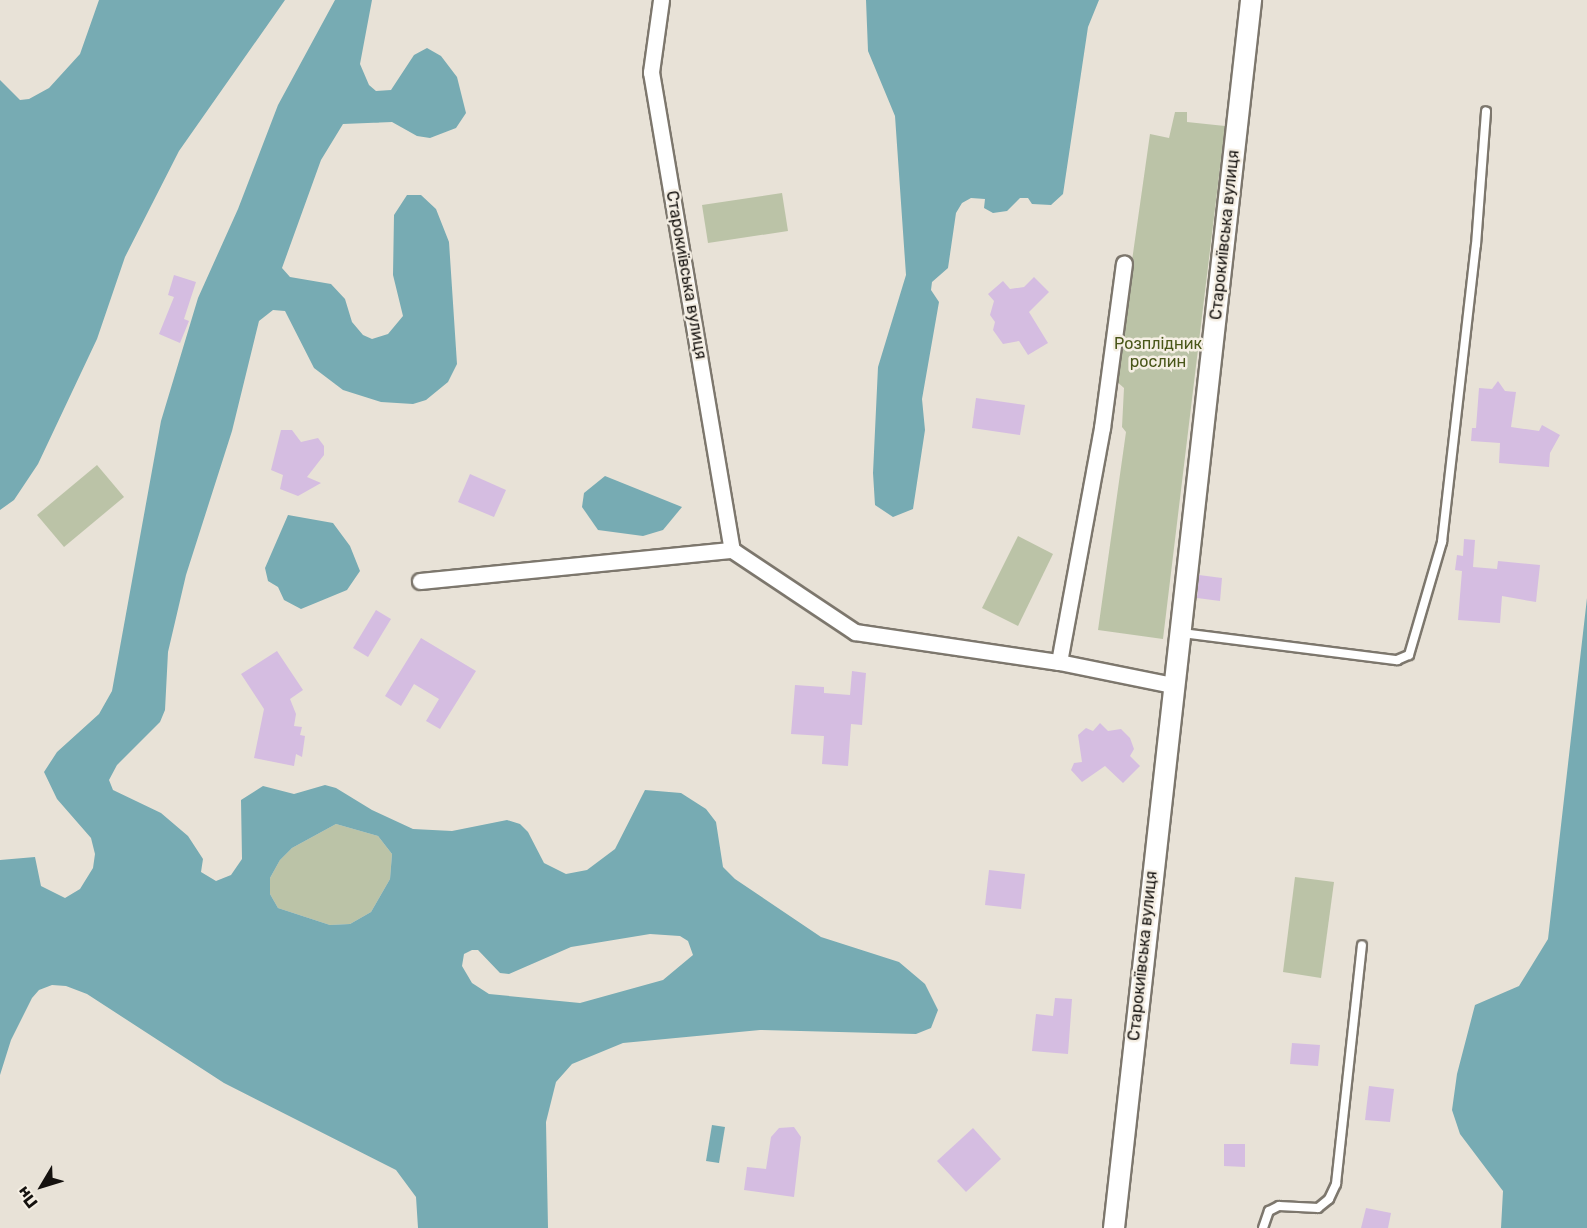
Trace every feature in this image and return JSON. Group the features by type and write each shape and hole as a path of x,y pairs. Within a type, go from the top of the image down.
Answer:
{"street":[{"name":"Старокиївська вулиця","path":"661,0 651,72 732,550"},
{"name":"Старокиївська вулиця","path":"1114,1228 1172,685 1182,633 1251,0"},
{"path":"1059,662 1102,428 1124,263"},
{"path":"420,581 732,550 855,632 1059,662 1172,685"}],"lane":[{"path":"1182,633 1396,660 1409,655 1442,542 1476,245 1486,111"},
{"path":"1263,1228 1269,1210 1279,1206 1318,1208 1329,1199 1336,1184 1362,945"}],"green space":[{"name":"Розплідник рослин","path":"1175,112 1187,112 1187,122 1225,126 1163,639 1098,630 1126,432 1122,427 1124,388 1115,380 1150,134 1169,138"},
{"path":"782,193 788,231 708,243 702,205"},
{"path":"97,465 124,497 64,547 37,515"},
{"path":"1018,536 1053,554 1018,626 982,608"},
{"path":"336,824 378,836 392,854 390,879 371,912 350,924 330,925 278,908 270,894 270,878 280,860 292,848"},
{"path":"1295,877 1334,882 1321,978 1283,972"}],"water":[{"path":"99,0 285,0 179,151 125,257 97,339 38,464 14,500 0,510 0,80 20,100 29,99 49,88 80,54"},
{"path":"335,0 372,0 360,64 369,85 376,91 391,90 414,55 427,48 441,56 457,77 466,113 456,128 430,138 417,136 392,122 343,124 321,160 282,268 290,277 331,284 345,299 352,322 363,335 372,339 388,334 403,316 393,275 394,215 407,195 421,195 436,209 449,242 457,364 448,382 426,400 413,404 381,402 343,390 314,368 285,311 273,310 259,321 232,431 186,575 168,652 165,710 160,722 117,765 109,780 113,790 161,813 188,836 203,859 201,872 216,881 231,875 242,859 241,800 263,786 294,794 325,785 336,788 372,810 413,829 452,831 507,820 520,824 528,832 544,863 566,874 587,870 615,849 645,790 681,793 706,809 716,822 723,867 735,879 821,937 899,962 925,984 938,1010 931,1028 916,1034 760,1030 623,1043 572,1064 556,1082 546,1122 548,1228 418,1228 416,1197 396,1170 224,1083 87,994 66,986 52,985 39,990 32,998 11,1040 0,1075 0,860 35,857 41,886 65,898 80,889 93,868 95,854 91,838 57,799 44,772 57,752 99,714 112,691 161,421 198,298 238,209 278,105","holes":["336,824 378,836 392,854 390,879 371,912 350,924 330,925 278,908 270,894 270,878 280,860 292,848","650,934 680,936 688,941 693,955 663,980 580,1003 489,994 472,983 462,966 464,954 478,950 500,973 509,974 571,947"]},
{"path":"866,0 1099,0 1088,27 1063,194 1051,205 1032,204 1028,198 1020,198 1007,211 993,213 984,208 985,199 971,198 962,203 956,213 948,268 932,282 931,290 939,302 922,399 925,430 913,509 893,517 875,505 873,473 878,367 906,275 895,116 868,51"},
{"path":"605,476 682,507 663,530 643,536 598,530 582,507 584,493"},
{"path":"288,515 333,523 350,546 360,571 347,590 301,609 284,600 278,587 268,581 265,568"},
{"path":"1587,598 1587,1228 1501,1228 1503,1191 1460,1134 1452,1110 1457,1074 1475,1005 1519,986 1548,939"},
{"path":"712,1125 725,1127 719,1163 706,1161"}],"building":[{"path":"174,275 196,282 184,319 189,321 180,343 159,334 174,297 168,295"},
{"path":"1034,277 1049,292 1029,312 1048,343 1028,355 1019,341 1003,344 993,330 995,322 990,315 994,301 988,294 1003,281 1010,289 1024,287"},
{"path":"1498,381 1505,391 1516,392 1511,427 1539,431 1542,425 1560,435 1550,453 1549,467 1499,463 1500,443 1471,441 1472,428 1476,428 1479,388 1492,389"},
{"path":"976,398 1025,405 1020,435 972,428"},
{"path":"281,430 292,430 301,442 318,438 324,446 324,455 307,477 321,483 298,496 280,489 283,475 271,470"},
{"path":"470,474 506,490 494,517 458,502"},
{"path":"1464,539 1475,540 1473,567 1497,569 1498,561 1540,565 1536,602 1502,596 1500,623 1458,620 1462,571 1455,570 1457,555 1463,556"},
{"path":"1199,575 1222,578 1220,601 1197,598"},
{"path":"376,610 391,619 368,657 353,648"},
{"path":"421,638 476,671 440,729 426,721 439,699 414,684 401,706 385,696"},
{"path":"277,651 303,690 290,699 296,714 294,726 302,727 300,735 305,736 302,757 296,754 294,766 254,758 264,709 241,674"},
{"path":"852,671 866,673 862,725 851,724 848,766 822,764 824,736 791,734 795,685 824,687 824,693 850,695"},
{"path":"1100,723 1108,731 1121,729 1130,738 1134,749 1130,756 1140,766 1123,783 1105,766 1082,782 1071,770 1074,763 1082,762 1078,735 1086,728 1093,731"},
{"path":"989,870 1025,874 1021,909 985,905"},
{"path":"1055,998 1072,999 1068,1054 1032,1051 1036,1014 1053,1016"},
{"path":"1292,1043 1320,1045 1318,1066 1290,1064"},
{"path":"1369,1086 1394,1089 1390,1122 1365,1120"},
{"path":"794,1127 801,1137 794,1197 744,1190 747,1167 766,1169 771,1137 779,1128"},
{"path":"973,1128 1001,1159 966,1192 937,1161"},
{"path":"1224,1144 1245,1144 1245,1167 1224,1166"},
{"path":"1366,1208 1391,1213 1388,1228 1361,1228"}]}
